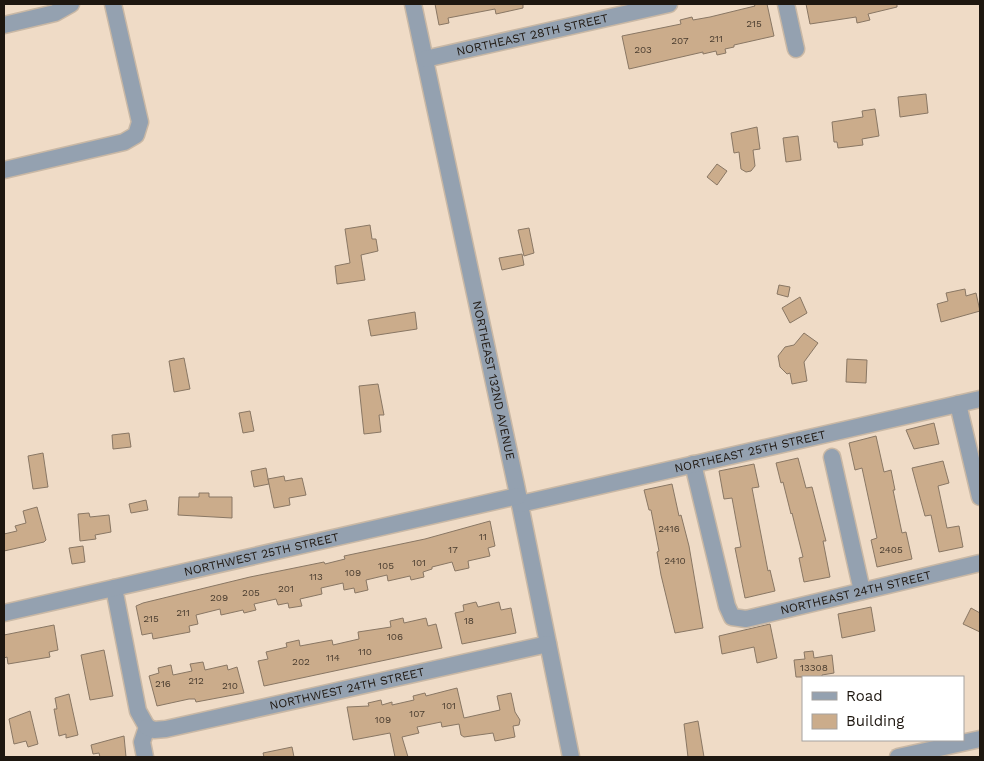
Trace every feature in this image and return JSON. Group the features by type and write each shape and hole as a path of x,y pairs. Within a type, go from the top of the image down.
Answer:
{"street":[{"path":"4,25 55,13 71,4"},
{"path":"4,170 124,142 136,135 140,122 113,4"},
{"name":"NORTHEAST 132ND AVENUE","path":"414,4 519,500 571,757"},
{"name":"NORTHEAST 28TH STREET","path":"425,59 669,4"},
{"path":"786,4 796,49"},
{"name":"NORTHEAST 25TH STREET","path":"519,500 694,464 980,399"},
{"path":"958,404 980,497"},
{"path":"832,457 862,592"},
{"name":"NORTHEAST 24TH STREET","path":"694,464 732,617 746,619 980,563"},
{"name":"NORTHWEST 25TH STREET","path":"4,613 519,500"},
{"path":"114,588 138,711 147,727 142,742 145,757"},
{"name":"NORTHWEST 24TH STREET","path":"147,727 154,730 166,729 548,644"},
{"path":"898,757 980,739"}],"building":[{"path":"435,4 523,4 523,8 496,14 495,9 448,18 449,23 439,25"},
{"path":"754,4 767,4 774,36 734,45 734,47 725,49 726,53 717,55 716,51 703,54 703,52 629,69 622,36 681,24 680,20 692,17 693,20 710,17 755,6"},
{"path":"806,4 897,4 897,7 868,14 870,20 857,23 856,17 810,24"},
{"path":"926,94 928,113 900,117 898,97"},
{"path":"875,109 879,136 862,139 863,145 838,148 837,142 834,142 832,122 863,117 862,111"},
{"path":"757,127 760,149 753,150 755,166 751,171 746,172 741,169 739,152 734,153 731,133"},
{"path":"798,136 801,160 786,162 783,138"},
{"path":"717,164 727,171 717,185 707,177"},
{"path":"370,225 372,239 376,239 378,251 361,255 365,280 337,284 335,266 350,263 345,229"},
{"path":"529,228 534,253 524,256 518,230"},
{"path":"522,254 524,265 502,270 499,258"},
{"path":"779,285 790,287 788,297 777,294"},
{"path":"965,289 966,296 976,293 980,311 941,322 937,304 948,301 946,293"},
{"path":"800,297 807,313 790,323 782,308"},
{"path":"415,312 417,329 371,336 368,320"},
{"path":"804,333 818,343 804,362 807,381 792,384 790,373 787,374 780,367 778,356 785,347 794,345"},
{"path":"184,358 190,389 174,392 169,361"},
{"path":"847,359 867,360 866,383 846,382"},
{"path":"378,384 384,415 379,415 381,432 364,434 359,386"},
{"path":"250,411 254,431 243,433 239,413"},
{"path":"934,423 939,444 914,449 906,430"},
{"path":"129,433 131,447 113,449 112,435"},
{"path":"876,436 884,472 891,470 902,533 906,532 912,559 877,567 871,540 877,538 862,468 855,470 849,443"},
{"path":"43,453 48,487 33,489 28,456"},
{"path":"798,458 806,488 812,487 826,541 823,541 830,577 804,582 799,558 803,557 792,513 776,463"},
{"path":"943,461 949,483 938,486 947,528 959,526 963,547 939,552 931,515 925,516 912,468"},
{"path":"754,464 759,487 752,488 768,571 770,570 775,591 745,598 735,548 741,547 732,498 724,499 719,471"},
{"path":"266,468 269,484 254,487 251,471"},
{"path":"284,476 285,481 302,478 306,495 289,498 290,505 274,508 268,479"},
{"path":"672,484 679,516 681,515 689,546 703,628 675,633 661,575 657,552 659,551 651,510 649,510 644,490"},
{"path":"199,493 209,493 209,497 232,497 232,518 178,515 179,497 199,497"},
{"path":"146,500 148,510 131,513 129,504"},
{"path":"37,507 46,540 4,551 4,534 17,531 15,526 26,523 23,511"},
{"path":"89,513 90,517 109,515 111,532 95,535 96,539 80,541 78,514"},
{"path":"490,521 495,546 488,548 490,556 468,561 469,568 455,571 452,562 432,567 432,569 423,572 424,577 411,580 410,576 388,581 387,575 366,580 368,590 355,593 354,588 344,590 343,583 321,588 322,594 300,599 302,606 289,608 288,603 278,605 276,599 254,604 256,610 244,613 243,610 221,615 220,609 196,615 198,624 189,626 190,632 153,639 152,633 142,635 136,606 143,603 250,577 324,562 325,564 345,559 344,556 425,539"},
{"path":"83,546 85,562 72,564 69,548"},
{"path":"476,602 478,607 499,602 501,610 511,608 516,633 462,644 455,613 464,611 463,605"},
{"path":"871,607 875,631 842,638 838,614"},
{"path":"971,608 980,613 980,632 963,624"},
{"path":"403,618 404,623 426,618 428,626 436,624 442,648 264,686 258,661 268,659 266,652 287,647 286,643 299,640 300,646 332,640 333,645 359,639 358,632 391,627 390,621"},
{"path":"770,624 777,658 757,663 754,647 722,654 719,636"},
{"path":"54,625 58,650 49,652 50,657 8,664 7,657 4,658 4,635"},
{"path":"104,650 113,696 90,700 81,655"},
{"path":"813,651 814,658 832,655 834,673 822,676 796,677 794,660 805,659 804,652"},
{"path":"203,662 205,670 227,665 228,670 237,667 244,693 196,702 195,699 189,699 157,706 149,676 159,673 158,668 171,665 173,675 192,671 190,664"},
{"path":"457,688 464,718 500,710 497,696 511,693 515,712 520,720 519,725 513,726 515,737 495,741 493,733 464,737 461,735 459,724 442,727 441,722 417,727 419,733 402,737 408,757 395,757 390,733 353,740 347,707 369,706 368,703 381,700 382,705 392,702 392,705 414,700 413,696 425,693 426,696"},
{"path":"69,694 78,735 66,738 66,734 59,736 54,709 57,709 55,698"},
{"path":"30,711 38,744 28,747 26,741 14,744 9,719"},
{"path":"698,721 704,757 688,757 684,724"},
{"path":"124,736 126,757 100,757 99,753 93,754 91,745"},
{"path":"292,747 294,757 264,757 263,753"}]}
